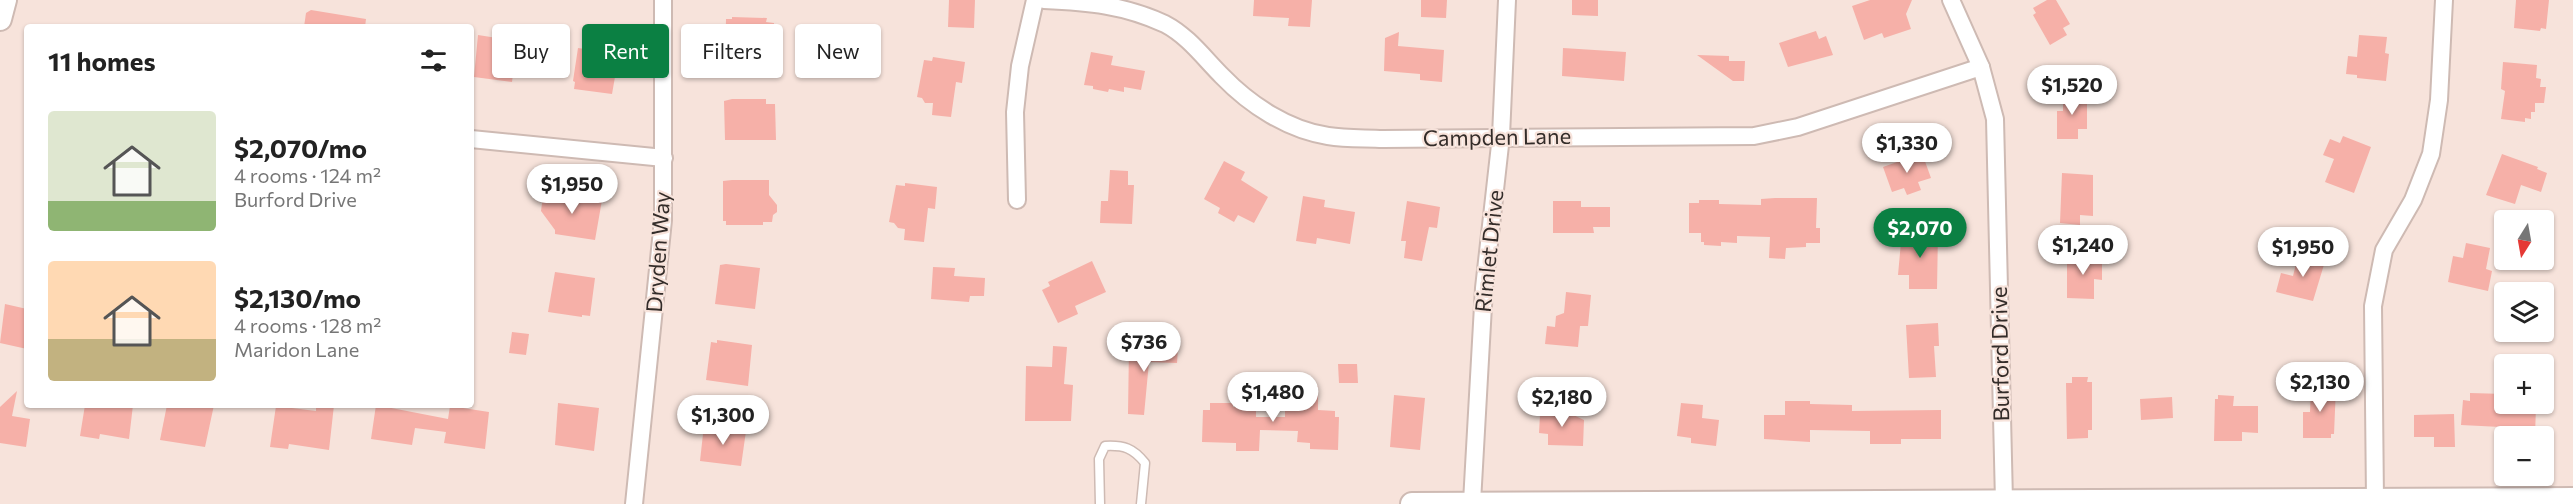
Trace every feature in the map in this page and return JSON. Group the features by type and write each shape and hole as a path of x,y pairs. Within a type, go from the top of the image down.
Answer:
{"street":[{"path":"0,20 4,0"},
{"name":"Dryden Way","path":"634,504 663,220 663,0"},
{"path":"1017,200 1015,112 1020,66 1035,0"},
{"name":"Campden Lane","path":"1044,0 1125,8 1167,25 1197,48 1223,78 1255,105 1288,125 1327,136 1383,139 1501,136 1754,136 1798,127 1981,67"},
{"name":"Rimlet Drive","path":"1472,502 1484,288 1501,136 1507,0"},
{"name":"Burford Drive","path":"1951,0 1981,67 1995,119 2004,501"},
{"path":"2375,500 2373,306 2384,250 2413,200 2431,154 2439,100 2445,0"},
{"path":"474,139 664,158"},
{"path":"1412,504 2004,501 2100,503 2375,500 2542,502 2573,499"}],"lane":[{"path":"1100,504 1099,459 1105,446 1124,445 1137,453 1145,463 1141,504"}],"building":[{"path":"949,0 975,0 974,28 948,27"},
{"path":"1254,0 1312,0 1310,27 1288,26 1289,18 1253,16"},
{"path":"1421,0 1447,0 1446,18 1421,17"},
{"path":"1572,0 1598,0 1598,16 1572,15"},
{"path":"1870,0 1912,0 1906,14 1911,29 1884,38 1882,33 1864,40 1852,6"},
{"path":"2047,0 2056,0 2070,24 2063,28 2067,35 2050,45 2033,15 2036,13 2033,8"},
{"path":"2516,0 2549,0 2546,29 2541,28 2540,31 2514,28"},
{"path":"311,10 366,19 365,24 304,24 306,13"},
{"path":"732,17 767,18 766,22 774,24 726,24 726,19 732,19"},
{"path":"1816,31 1819,39 1826,36 1833,55 1788,67 1779,43"},
{"path":"1399,32 1398,46 1444,50 1442,82 1420,80 1420,74 1384,71 1385,38"},
{"path":"478,35 492,37 492,78 512,78 512,82 474,77"},
{"path":"2359,35 2387,37 2385,53 2389,54 2386,81 2357,78 2357,75 2346,74 2348,56 2357,57"},
{"path":"578,48 582,49 582,78 615,78 612,94 574,89 575,82 573,81"},
{"path":"1563,48 1626,52 1624,81 1562,76"},
{"path":"1091,52 1113,56 1111,65 1145,71 1141,90 1124,87 1124,92 1109,89 1108,92 1084,85"},
{"path":"1697,55 1729,56 1729,61 1745,61 1744,81 1733,81"},
{"path":"933,57 965,62 962,83 956,82 951,117 932,115 933,103 925,103 922,98 917,97 924,60 932,61"},
{"path":"2503,62 2537,65 2536,78 2541,79 2540,87 2546,87 2544,103 2535,103 2535,112 2531,112 2531,119 2525,118 2525,122 2501,119 2505,91 2501,89"},
{"path":"2063,94 2087,94 2087,129 2078,129 2078,139 2057,139 2057,111 2063,111"},
{"path":"766,99 766,104 775,104 776,140 725,140 724,101"},
{"path":"2343,136 2371,147 2354,193 2325,182 2334,159 2323,155 2330,139 2340,143"},
{"path":"1922,153 1931,178 1918,182 1921,190 1907,195 1904,188 1892,192 1883,167"},
{"path":"2502,154 2538,167 2537,169 2547,173 2541,192 2521,185 2515,204 2486,195"},
{"path":"1224,161 1245,172 1241,180 1268,197 1254,223 1238,215 1234,222 1218,213 1220,208 1204,199"},
{"path":"1110,170 1128,171 1128,185 1134,185 1132,224 1100,223 1101,201 1108,201"},
{"path":"2062,173 2093,175 2093,216 2080,215 2080,225 2060,223"},
{"path":"769,180 769,195 777,205 777,212 773,215 772,222 763,222 763,225 726,225 726,221 723,221 723,181"},
{"path":"905,183 937,187 935,209 928,208 924,242 904,240 905,229 898,228 894,223 889,222 896,185 905,186"},
{"path":"547,192 602,200 595,240 555,234 555,230 541,211 543,196"},
{"path":"1303,196 1325,200 1324,207 1355,212 1350,244 1317,238 1316,244 1296,241"},
{"path":"1817,198 1816,228 1820,228 1820,243 1806,243 1806,247 1786,248 1785,259 1769,258 1770,237 1737,236 1737,243 1721,242 1721,246 1704,245 1704,242 1701,242 1701,233 1689,233 1689,203 1699,203 1699,200 1719,200 1719,204 1761,205 1761,199"},
{"path":"1407,201 1440,207 1437,228 1429,227 1422,261 1404,258 1406,241 1401,241"},
{"path":"1553,201 1581,201 1581,207 1610,207 1610,227 1593,227 1594,233 1553,233"},
{"path":"1902,231 1938,233 1937,289 1909,289 1909,275 1898,275"},
{"path":"2466,243 2490,248 2486,269 2492,271 2488,291 2448,282 2453,256 2463,258"},
{"path":"2299,252 2326,258 2313,301 2276,292 2281,273 2293,276"},
{"path":"2067,256 2102,256 2102,280 2094,279 2094,299 2067,298"},
{"path":"1092,261 1106,292 1075,306 1078,314 1058,323 1042,290 1050,286 1048,282"},
{"path":"720,265 760,268 755,309 715,304"},
{"path":"933,267 955,268 954,276 985,278 984,296 970,296 969,302 931,299"},
{"path":"555,272 595,278 590,316 548,312"},
{"path":"1566,292 1591,295 1588,326 1580,326 1578,347 1545,344 1547,326 1555,327 1556,316 1564,313"},
{"path":"5,304 24,308 24,348 0,343"},
{"path":"1938,323 1939,346 1934,346 1936,377 1909,378 1906,325"},
{"path":"512,332 529,334 526,355 509,353"},
{"path":"717,340 752,345 748,386 706,380 711,342 717,343"},
{"path":"1053,346 1067,347 1064,384 1073,385 1071,421 1025,421 1026,366 1052,367"},
{"path":"1129,346 1178,348 1177,363 1149,362 1144,415 1128,414"},
{"path":"1338,364 1357,364 1358,383 1339,383"},
{"path":"2072,377 2088,377 2087,382 2092,382 2092,430 2088,430 2088,438 2067,439 2066,383 2072,383"},
{"path":"1295,386 1318,386 1318,410 1335,411 1335,417 1339,417 1338,450 1310,449 1310,443 1297,442 1298,431 1260,430 1259,451 1236,451 1236,443 1202,442 1203,410 1210,410 1210,403 1233,403 1233,407 1256,408 1256,417 1285,417 1285,402 1295,402"},
{"path":"2311,386 2336,387 2334,434 2331,434 2331,438 2303,438 2303,412 2310,412"},
{"path":"17,391 12,416 30,419 26,447 0,443 0,407"},
{"path":"2470,393 2494,394 2494,414 2536,414 2535,426 2461,425 2463,400 2470,401"},
{"path":"1394,395 1425,398 1420,450 1390,447"},
{"path":"2218,395 2234,396 2233,406 2258,406 2258,433 2242,432 2242,441 2214,441 2215,399 2218,399"},
{"path":"2172,397 2173,418 2141,420 2140,399"},
{"path":"1785,401 1852,405 1852,411 1941,410 1941,439 1901,439 1901,444 1870,444 1870,431 1810,430 1810,442 1764,439 1764,415 1785,415"},
{"path":"558,403 599,408 594,451 555,445"},
{"path":"1681,403 1703,405 1702,418 1719,420 1716,446 1691,443 1691,438 1677,436"},
{"path":"85,408 133,408 129,439 100,434 99,439 80,436"},
{"path":"166,408 213,408 205,447 160,440"},
{"path":"276,408 316,411 316,408 334,408 329,450 289,444 288,449 270,447"},
{"path":"376,408 391,408 448,419 450,408 489,412 485,449 444,443 446,432 415,428 412,445 371,439"},
{"path":"1551,409 1567,410 1584,420 1583,446 1548,445 1548,434 1539,433 1540,415 1551,415"},
{"path":"2454,414 2455,447 2434,447 2434,437 2414,437 2414,415"},
{"path":"704,425 746,431 741,466 700,461"}]}
